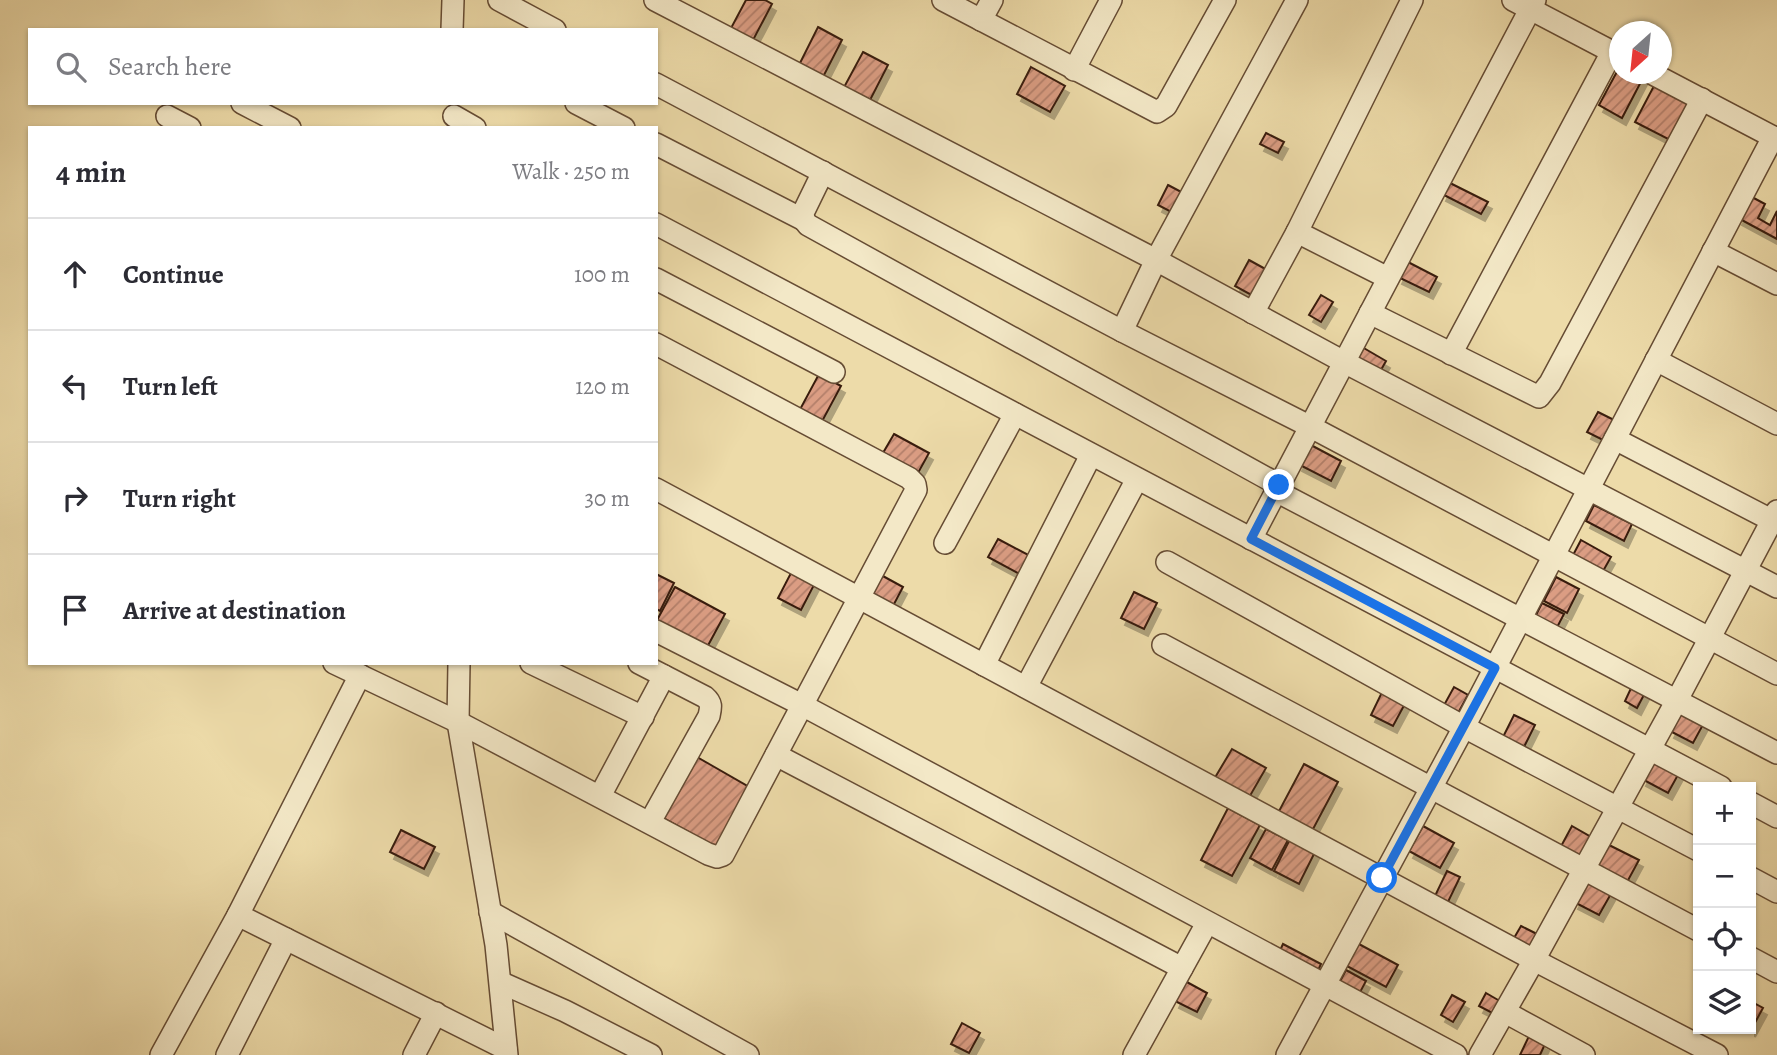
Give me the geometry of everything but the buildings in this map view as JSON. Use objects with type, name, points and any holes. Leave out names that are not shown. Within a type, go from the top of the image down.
[{"type":"street","points":[[452,28],[453,0]]},
{"type":"street","points":[[499,0],[551,28]]},
{"type":"street","points":[[655,0],[1777,587]]},
{"type":"street","points":[[943,0],[1153,111],[1161,111],[1175,90],[1225,0]]},
{"type":"street","points":[[981,20],[992,0]]},
{"type":"street","points":[[1074,70],[1111,0]]},
{"type":"street","points":[[1122,331],[1156,260],[1297,0]]},
{"type":"street","points":[[1253,313],[1297,232],[1412,0]]},
{"type":"street","points":[[1251,539],[1388,278],[1526,3],[1609,50]]},
{"type":"street","points":[[1451,354],[1609,67]]},
{"type":"street","points":[[1297,1052],[1326,986],[1382,878],[1775,138],[1672,84]]},
{"type":"street","points":[[658,85],[1122,331],[1555,554],[1777,674]]},
{"type":"street","points":[[1370,313],[1534,396],[1543,395],[1702,99]]},
{"type":"street","points":[[246,105],[286,126]]},
{"type":"street","points":[[580,105],[620,126]]},
{"type":"street","points":[[167,116],[186,126]]},
{"type":"street","points":[[453,116],[471,126]]},
{"type":"street","points":[[658,145],[804,220],[823,234],[1278,488],[1777,753]]},
{"type":"street","points":[[804,220],[803,213],[823,173]]},
{"type":"street","points":[[658,225],[1711,782]]},
{"type":"street","points":[[1297,232],[1388,278]]},
{"type":"street","points":[[1713,251],[1777,285]]},
{"type":"street","points":[[658,280],[834,372]]},
{"type":"street","points":[[338,665],[458,722],[708,854],[716,857],[723,855],[914,496],[915,484],[909,478],[658,345]]},
{"type":"street","points":[[1656,360],[1777,424]]},
{"type":"street","points":[[945,543],[1015,414]]},
{"type":"street","points":[[1479,1055],[1584,870],[1775,518],[1615,439]]},
{"type":"street","points":[[984,665],[1091,455]]},
{"type":"street","points":[[1026,687],[1137,479]]},
{"type":"street","points":[[658,490],[1534,960],[1717,1055]]},
{"type":"street","points":[[1167,562],[1464,727],[1693,847]]},
{"type":"street","points":[[658,632],[802,705],[1456,1055]]},
{"type":"street","points":[[1163,645],[1693,927]]},
{"type":"street","points":[[459,665],[458,722],[502,983],[507,1052]]},
{"type":"street","points":[[535,665],[643,717]]},
{"type":"street","points":[[643,665],[705,697],[711,708],[649,822]]},
{"type":"street","points":[[162,1055],[238,915],[360,675]]},
{"type":"street","points":[[600,796],[664,676]]},
{"type":"street","points":[[776,755],[1182,968]]},
{"type":"street","points":[[1756,806],[1777,817]]},
{"type":"street","points":[[1756,881],[1777,892]]},
{"type":"street","points":[[490,912],[748,1055]]},
{"type":"street","points":[[238,915],[436,1013],[507,1052]]},
{"type":"street","points":[[1134,1055],[1207,923]]},
{"type":"street","points":[[227,1055],[286,939]]},
{"type":"street","points":[[1756,961],[1777,972]]},
{"type":"street","points":[[502,983],[565,1011],[651,1055]]},
{"type":"street","points":[[1505,1012],[1584,1055]]},
{"type":"street","points":[[414,1055],[436,1013]]},
{"type":"route","points":[[1279,485],[1251,539],[1495,668],[1382,878]]}]
